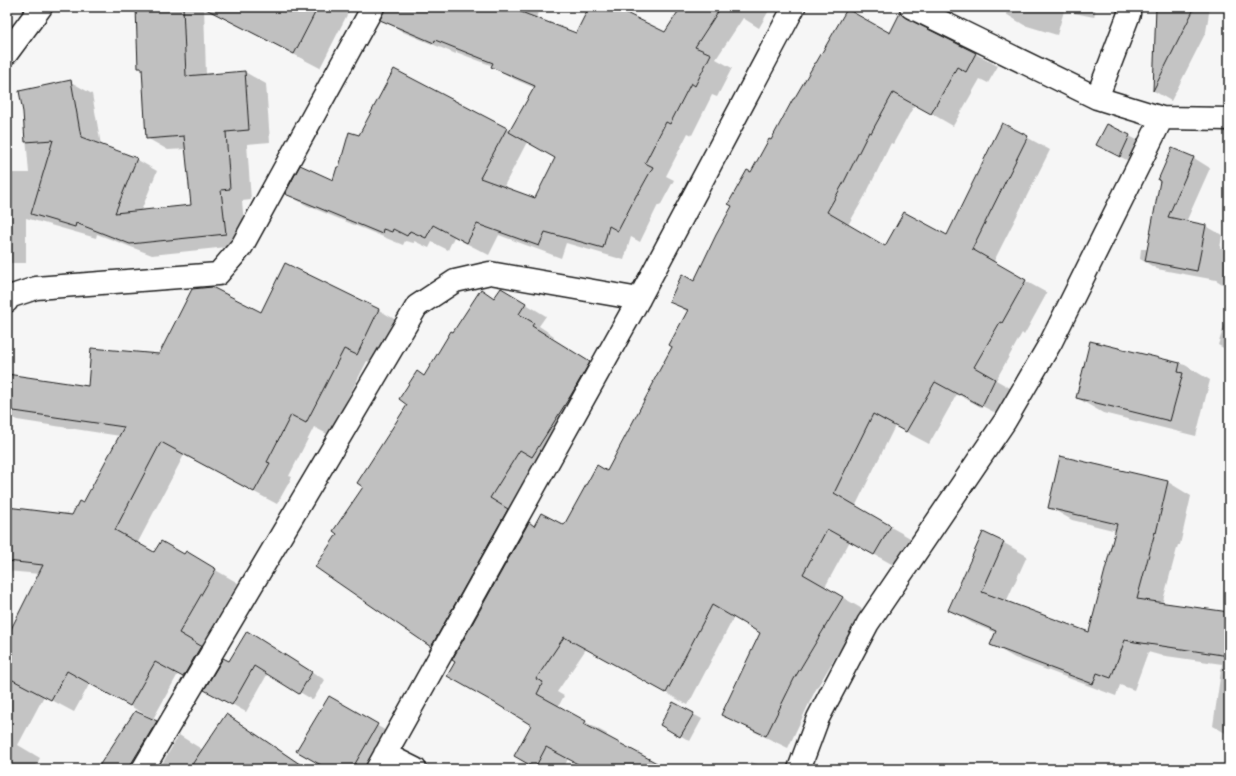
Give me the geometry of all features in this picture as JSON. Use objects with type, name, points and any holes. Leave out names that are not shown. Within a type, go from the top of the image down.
[{"type":"street","points":[[7,53],[41,7]]},
{"type":"street","points":[[7,300],[9,297],[36,288],[218,274],[242,246],[373,7]]},
{"type":"street","points":[[415,769],[381,761],[639,299],[794,7]]},
{"type":"street","points":[[911,7],[1097,98],[1162,118],[1229,119]]},
{"type":"street","points":[[1097,98],[1129,14],[1129,7]]},
{"type":"street","points":[[799,769],[818,718],[868,623],[1005,421],[1051,342],[1162,118]]},
{"type":"street","points":[[143,769],[417,306],[455,281],[490,273],[639,299]]},
{"type":"building","points":[[136,7],[183,7],[186,76],[245,71],[249,130],[226,132],[230,189],[221,190],[226,234],[130,244],[76,223],[75,227],[31,214],[53,140],[25,142],[23,112],[19,91],[71,80],[81,137],[137,158],[115,213],[191,205],[184,136],[146,139],[142,68],[138,68]]},
{"type":"building","points":[[202,7],[318,7],[294,54]]},
{"type":"building","points":[[385,7],[508,7],[576,33],[589,7],[614,7],[665,32],[681,7],[721,7],[695,47],[711,54],[695,86],[691,83],[670,124],[666,122],[645,163],[653,167],[618,231],[609,226],[603,248],[545,232],[539,246],[477,224],[467,243],[433,225],[426,238],[410,231],[407,236],[393,229],[392,232],[383,229],[382,234],[285,194],[300,165],[333,180],[337,167],[339,167],[349,132],[359,135],[394,69],[507,128],[480,178],[535,198],[555,158],[509,132],[535,86],[491,67],[493,63],[435,40],[434,43],[380,20]]},
{"type":"building","points":[[1156,7],[1195,7],[1153,91]]},
{"type":"building","points":[[847,9],[890,33],[900,13],[906,18],[976,53],[966,72],[957,67],[931,114],[893,93],[871,133],[869,132],[827,212],[885,246],[904,212],[947,235],[1002,123],[1028,136],[972,249],[1026,280],[1002,323],[1000,322],[974,367],[995,379],[982,406],[935,382],[906,432],[873,414],[834,493],[891,526],[874,555],[827,529],[803,574],[843,597],[794,679],[766,736],[721,715],[760,633],[712,605],[666,693],[564,637],[536,679],[543,682],[537,694],[586,721],[584,724],[668,769],[587,769],[546,747],[535,768],[514,756],[531,725],[447,676],[455,662],[452,660],[529,522],[534,526],[541,513],[564,525],[597,465],[607,471],[672,347],[669,345],[688,310],[669,302],[682,274],[694,281],[732,206],[728,204],[747,170],[751,172],[769,139],[771,140],[793,99],[816,63]]},
{"type":"building","points":[[1107,124],[1130,135],[1120,157],[1096,145]]},
{"type":"building","points":[[1172,148],[1194,157],[1168,217],[1206,225],[1197,271],[1145,261],[1160,181],[1158,180]]},
{"type":"building","points":[[285,263],[379,309],[357,355],[344,349],[306,423],[291,415],[267,462],[270,463],[254,492],[161,442],[115,530],[154,552],[161,541],[184,554],[186,551],[216,569],[179,633],[201,646],[183,677],[155,662],[130,706],[67,671],[51,700],[7,677],[7,637],[43,565],[7,561],[7,507],[72,515],[79,501],[83,503],[124,427],[7,410],[7,374],[88,386],[91,348],[159,354],[192,289],[212,287],[261,312]]},
{"type":"building","points":[[501,288],[526,303],[519,314],[534,323],[532,326],[590,362],[532,457],[520,450],[490,498],[508,509],[431,647],[315,567],[337,534],[333,531],[363,487],[357,483],[407,405],[399,399],[417,371],[424,376],[451,331],[453,332],[481,289],[494,298]]},
{"type":"building","points":[[1090,341],[1180,363],[1178,372],[1183,373],[1170,421],[1076,398]]},
{"type":"building","points":[[1060,456],[1168,481],[1156,533],[1155,532],[1137,599],[1229,612],[1229,656],[1125,640],[1111,678],[1097,673],[1093,684],[990,645],[996,631],[948,610],[983,532],[1004,542],[982,592],[1089,632],[1117,524],[1048,508]]},
{"type":"building","points":[[247,631],[312,672],[299,694],[254,666],[232,705],[204,690],[223,658],[229,661]]},
{"type":"building","points":[[329,696],[378,724],[352,769],[328,769],[296,751]]},
{"type":"building","points":[[673,702],[694,713],[680,737],[660,725]]},
{"type":"building","points":[[135,711],[157,721],[128,769],[97,769]]},
{"type":"building","points":[[226,714],[307,769],[189,769]]}]
